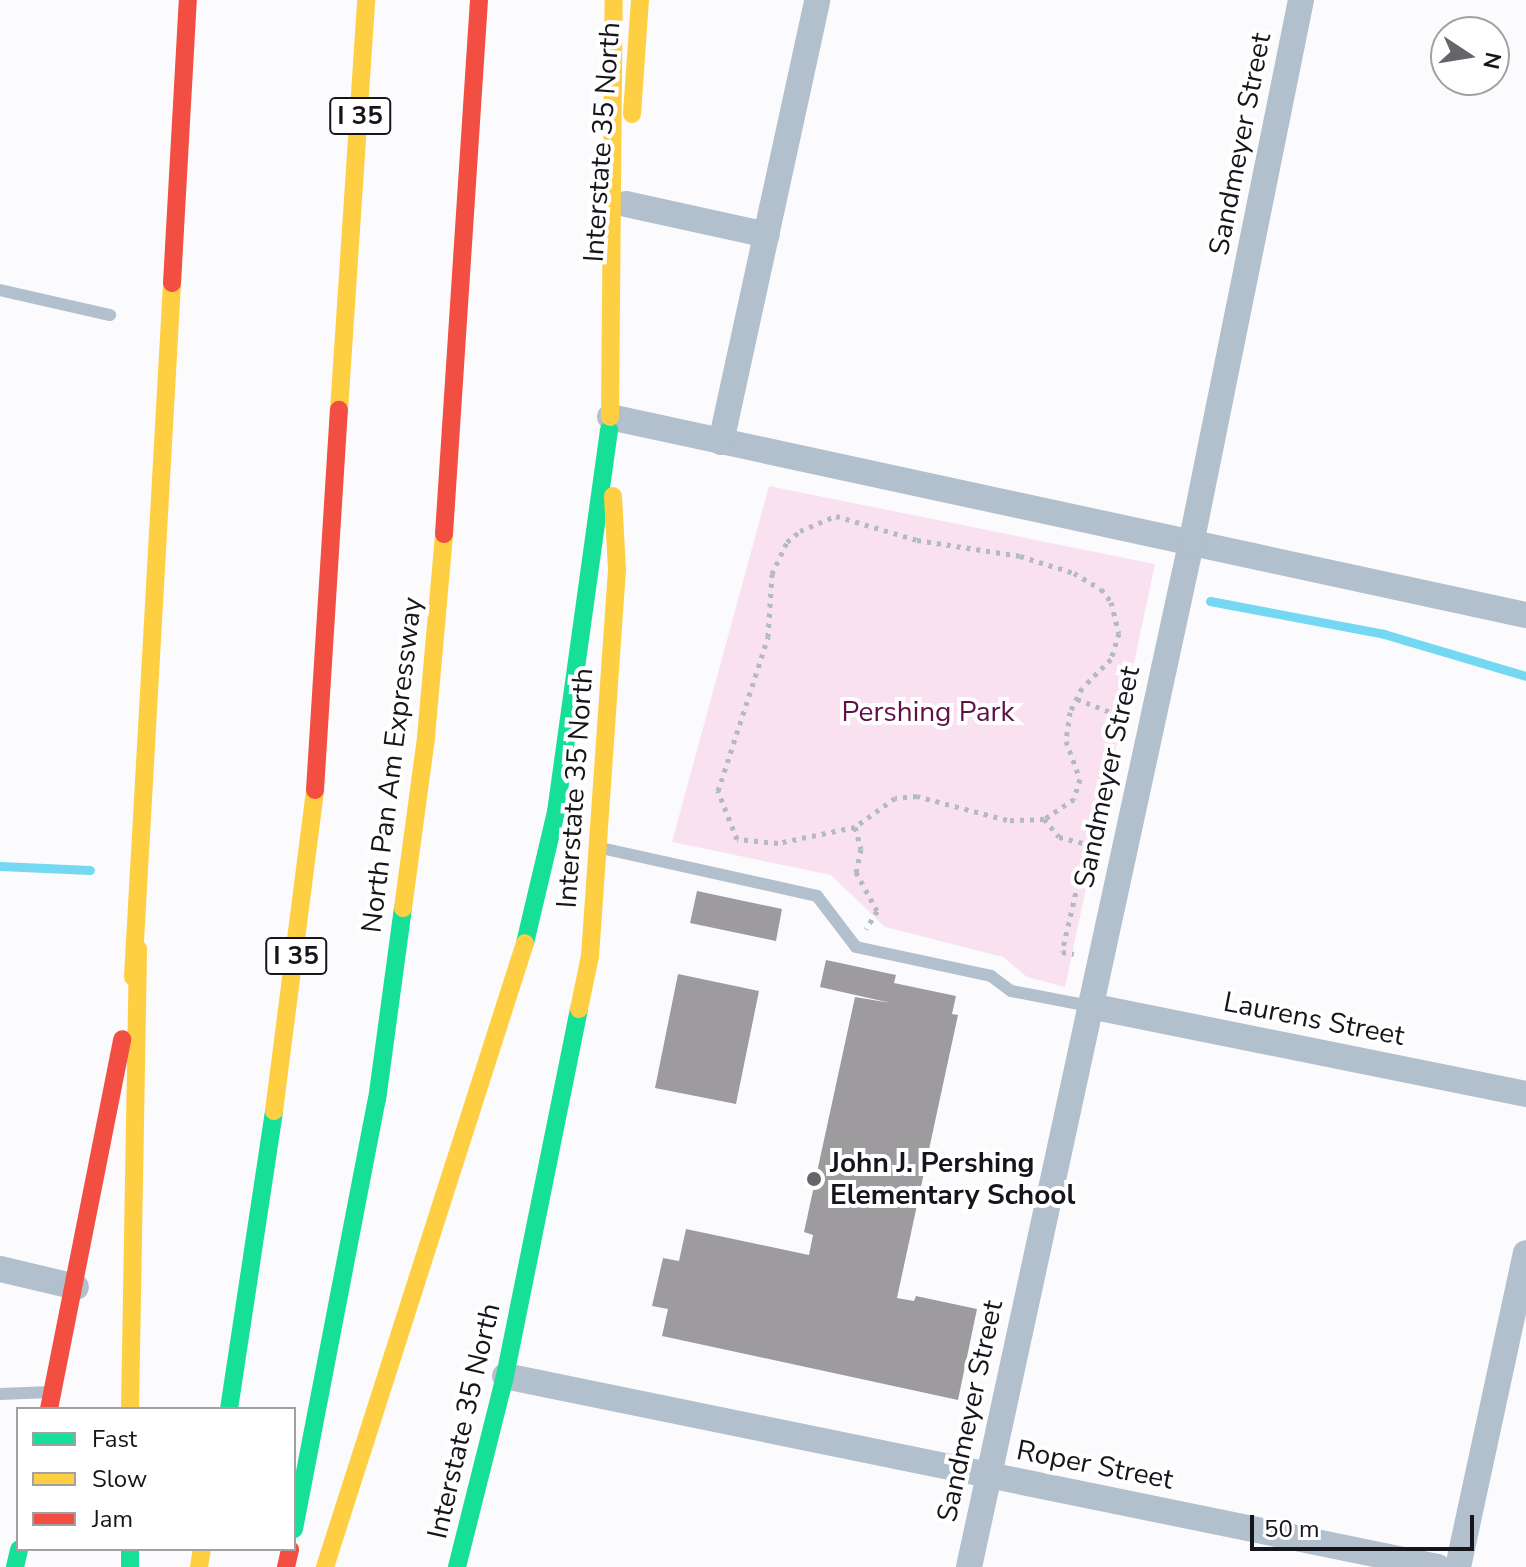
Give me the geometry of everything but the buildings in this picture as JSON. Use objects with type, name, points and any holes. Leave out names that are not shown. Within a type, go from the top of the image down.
[{"type":"main road","points":[[130,1407],[138,949],[188,0]]},
{"type":"main road","name":"I 35","points":[[229,1407],[296,957],[315,790],[337,500],[366,0]]},
{"type":"main road","name":"North Pan Am Expressway","points":[[296,1519],[377,1100],[426,737],[451,494],[470,207],[479,0]]},
{"type":"main road","points":[[325,1567],[526,941],[556,812],[610,424],[614,0]]},
{"type":"main road","name":"Interstate 35 North","points":[[457,1567],[505,1376],[579,1025],[601,848],[617,570],[610,424],[640,0]]},
{"type":"main road","points":[[51,1400],[76,1287],[138,949]]},
{"type":"street","points":[[721,442],[817,0]]},
{"type":"street","name":"Sandmeyer Street","points":[[969,1567],[1191,544],[1301,0]]},
{"type":"street","points":[[626,204],[767,235]]},
{"type":"street","points":[[610,424],[721,442],[1526,615]]},
{"type":"street","name":"Laurens Street","points":[[1090,1006],[1526,1094]]},
{"type":"street","points":[[1458,1567],[1526,1253]]},
{"type":"street","points":[[0,1269],[76,1287]]},
{"type":"street","name":"Roper Street","points":[[505,1376],[1438,1567]]},
{"type":"lane","points":[[0,290],[110,315]]},
{"type":"lane","points":[[601,848],[817,896],[856,947],[991,976],[1011,991],[1090,1006]]},
{"type":"lane","points":[[0,1394],[51,1400]]},
{"type":"path","points":[[853,519],[917,540],[997,550],[1089,580],[1111,602],[1119,633],[1111,659],[1077,699],[1070,712],[1066,741],[1079,789],[1074,799],[1044,819],[1007,820],[917,796],[895,798],[855,827],[747,843],[730,828],[718,791],[768,637],[775,566],[787,542],[818,520],[853,519]]},
{"type":"path","points":[[1077,699],[1111,717],[1151,723]]},
{"type":"path","points":[[1044,819],[1059,837],[1087,844],[1062,952],[1100,960]]},
{"type":"path","points":[[855,827],[861,849],[856,872],[877,911],[856,947]]},
{"type":"green space","name":"Pershing Park","points":[[769,486],[1155,564],[1065,987],[1027,977],[1003,957],[885,927],[831,875],[672,842]]},
{"type":"waterway","points":[[1210,601],[1384,634],[1526,676]]},
{"type":"waterway","points":[[0,866],[90,870]]},
{"type":"traffic: fast","points":[[525,943],[556,812],[609,430]]},
{"type":"traffic: fast","points":[[296,1519],[377,1100],[403,908]]},
{"type":"traffic: fast","points":[[457,1567],[505,1376],[579,1009]]},
{"type":"traffic: fast","points":[[229,1407],[274,1111]]},
{"type":"traffic: fast","points":[[15,1567],[19,1551]]},
{"type":"traffic: fast","points":[[130,1551],[130,1567]]},
{"type":"traffic: slow","points":[[339,410],[366,0]]},
{"type":"traffic: slow","points":[[610,417],[614,0]]},
{"type":"traffic: slow","points":[[632,114],[640,0]]},
{"type":"traffic: slow","points":[[133,977],[172,283]]},
{"type":"traffic: slow","points":[[579,1009],[590,956],[617,570],[613,496]]},
{"type":"traffic: slow","points":[[403,908],[426,737],[444,534]]},
{"type":"traffic: slow","points":[[274,1111],[315,790]]},
{"type":"traffic: slow","points":[[325,1567],[525,943]]},
{"type":"traffic: slow","points":[[130,1407],[138,949]]},
{"type":"traffic: slow","points":[[199,1567],[202,1551]]},
{"type":"traffic: jam","points":[[172,283],[188,0]]},
{"type":"traffic: jam","points":[[444,534],[479,0]]},
{"type":"traffic: jam","points":[[315,790],[339,410]]},
{"type":"traffic: jam","points":[[49,1407],[122,1039]]},
{"type":"traffic: jam","points":[[286,1567],[290,1551]]},
{"type":"place","name":"John J. Pershing Elementary School","points":[[814,1179]]}]
